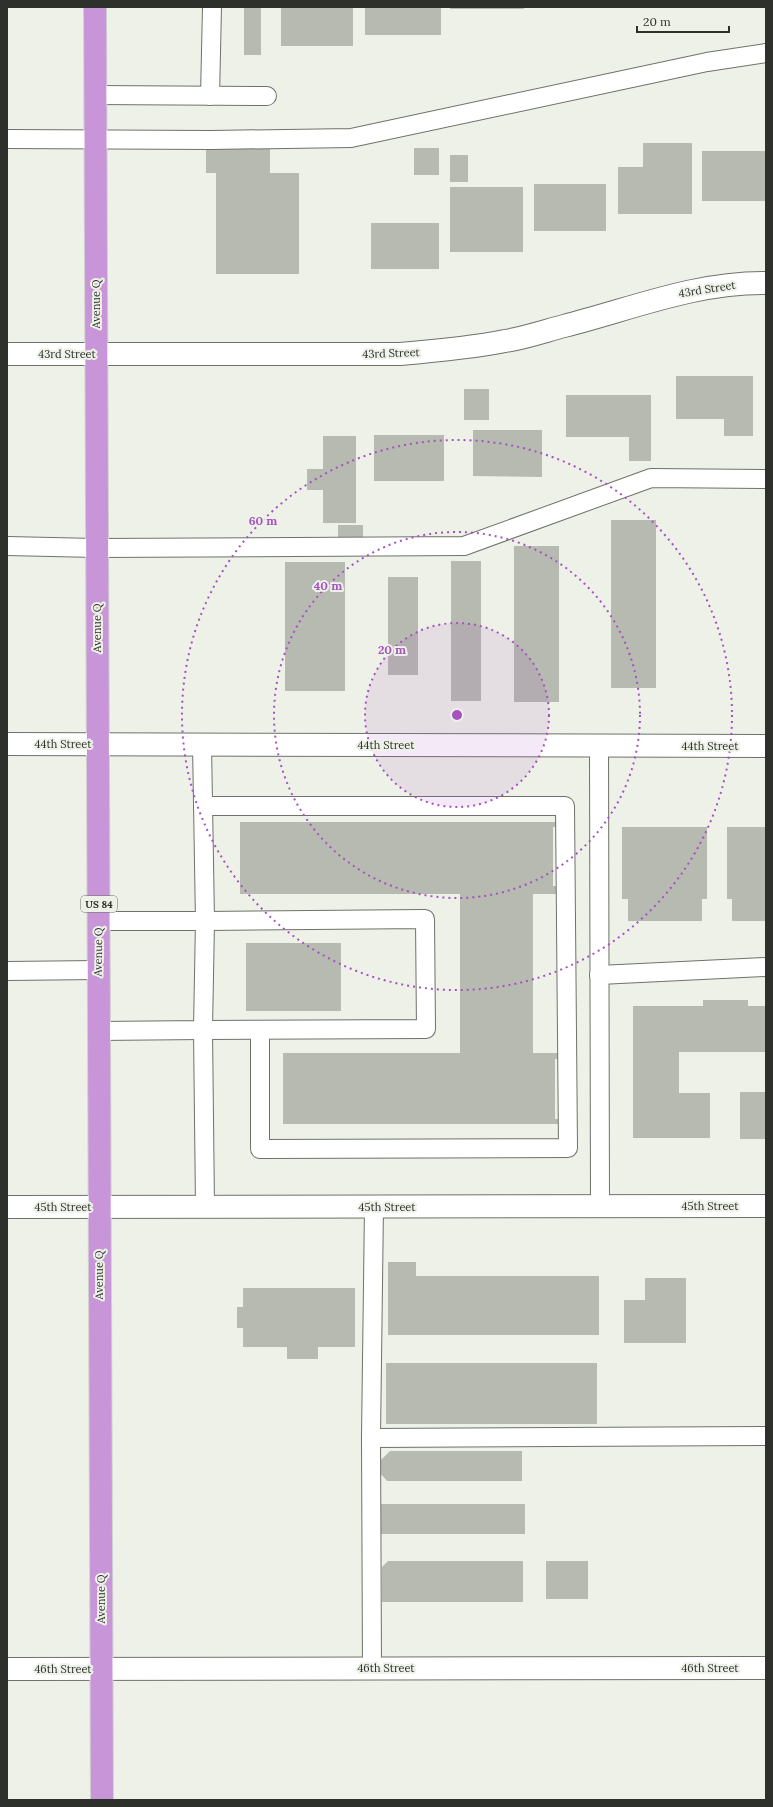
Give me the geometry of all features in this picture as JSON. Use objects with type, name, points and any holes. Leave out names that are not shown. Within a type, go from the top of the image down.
[{"type":"highway","name":"Avenue Q","points":[[95,7],[96,548],[99,921],[97,970],[102,1800]]},
{"type":"street","name":"43rd Street","points":[[7,354],[400,354],[454,349],[507,341],[678,294],[742,284],[766,283]]},
{"type":"street","name":"44th Street","points":[[7,744],[766,746]]},
{"type":"street","name":"45th Street","points":[[7,1207],[766,1206]]},
{"type":"street","name":"46th Street","points":[[7,1669],[766,1668]]},
{"type":"lane","points":[[210,96],[212,7]]},
{"type":"lane","points":[[7,139],[95,140],[351,138],[707,62],[766,52]]},
{"type":"lane","points":[[95,95],[267,96]]},
{"type":"lane","points":[[7,546],[96,548],[464,546],[651,478],[766,479]]},
{"type":"lane","points":[[202,744],[205,921],[203,1030],[205,1207]]},
{"type":"lane","points":[[599,746],[600,1206]]},
{"type":"lane","points":[[203,806],[565,806],[568,1148],[260,1148],[260,1030]]},
{"type":"lane","points":[[98,1031],[426,1029],[425,919],[99,921]]},
{"type":"lane","points":[[600,975],[766,967]]},
{"type":"lane","points":[[7,971],[97,970]]},
{"type":"lane","points":[[372,1668],[371,1438],[374,1206]]},
{"type":"lane","points":[[371,1438],[766,1436]]},
{"type":"building","points":[[244,7],[261,7],[261,55],[244,55]]},
{"type":"building","points":[[281,7],[353,7],[353,46],[281,46]]},
{"type":"building","points":[[365,7],[441,7],[441,35],[365,35]]},
{"type":"building","points":[[450,7],[524,7],[524,9],[450,9]]},
{"type":"building","points":[[643,143],[692,143],[692,214],[618,214],[618,167],[643,167]]},
{"type":"building","points":[[414,148],[439,148],[439,175],[414,175]]},
{"type":"building","points":[[206,149],[270,149],[270,173],[299,173],[299,274],[216,274],[216,173],[206,173]]},
{"type":"building","points":[[702,151],[766,151],[766,201],[702,201]]},
{"type":"building","points":[[450,155],[468,155],[468,182],[450,182]]},
{"type":"building","points":[[534,184],[606,184],[606,231],[534,231]]},
{"type":"building","points":[[450,187],[523,187],[523,252],[450,252]]},
{"type":"building","points":[[371,223],[439,223],[439,269],[371,269]]},
{"type":"building","points":[[676,376],[753,376],[753,436],[724,436],[724,419],[676,419]]},
{"type":"building","points":[[464,389],[489,389],[489,420],[464,420]]},
{"type":"building","points":[[566,395],[651,395],[651,461],[629,461],[629,437],[566,437]]},
{"type":"building","points":[[473,430],[542,430],[542,477],[473,476]]},
{"type":"building","points":[[374,435],[444,435],[444,481],[374,481]]},
{"type":"building","points":[[323,436],[356,436],[356,523],[323,523],[323,490],[307,490],[307,469],[323,469]]},
{"type":"building","points":[[611,520],[656,520],[656,688],[611,688]]},
{"type":"building","points":[[338,525],[363,525],[363,537],[338,537]]},
{"type":"building","points":[[514,546],[559,546],[559,702],[514,702]]},
{"type":"building","points":[[451,561],[481,561],[481,701],[451,701]]},
{"type":"building","points":[[285,562],[345,562],[345,691],[285,691]]},
{"type":"building","points":[[388,577],[418,577],[418,675],[388,675]]},
{"type":"building","points":[[240,822],[557,822],[557,827],[553,827],[553,886],[558,886],[558,894],[533,894],[533,1053],[560,1053],[560,1059],[555,1059],[555,1119],[558,1119],[558,1124],[283,1124],[283,1053],[460,1053],[460,894],[240,894]]},
{"type":"building","points":[[622,827],[707,827],[707,899],[702,899],[702,921],[628,921],[628,899],[622,899]]},
{"type":"building","points":[[727,827],[766,827],[766,921],[732,921],[732,899],[727,899]]},
{"type":"building","points":[[246,943],[341,943],[341,1011],[246,1011]]},
{"type":"building","points":[[703,1000],[748,1000],[748,1006],[766,1006],[766,1052],[679,1052],[679,1093],[710,1093],[710,1138],[633,1138],[633,1006],[703,1006]]},
{"type":"building","points":[[740,1092],[766,1092],[766,1139],[740,1139]]},
{"type":"building","points":[[388,1262],[416,1262],[416,1276],[599,1276],[599,1335],[388,1335]]},
{"type":"building","points":[[645,1278],[686,1278],[686,1343],[624,1343],[624,1300],[645,1300]]},
{"type":"building","points":[[243,1288],[355,1288],[355,1347],[318,1347],[318,1359],[287,1359],[287,1347],[243,1347],[243,1328],[237,1328],[237,1307],[243,1307]]},
{"type":"building","points":[[386,1363],[597,1363],[597,1424],[386,1424]]},
{"type":"building","points":[[390,1451],[522,1451],[522,1481],[387,1481],[380,1473],[380,1461]]},
{"type":"building","points":[[381,1504],[525,1504],[525,1534],[381,1534]]},
{"type":"building","points":[[388,1561],[523,1561],[523,1602],[382,1602],[382,1567]]},
{"type":"building","points":[[546,1561],[588,1561],[588,1599],[546,1599]]}]
